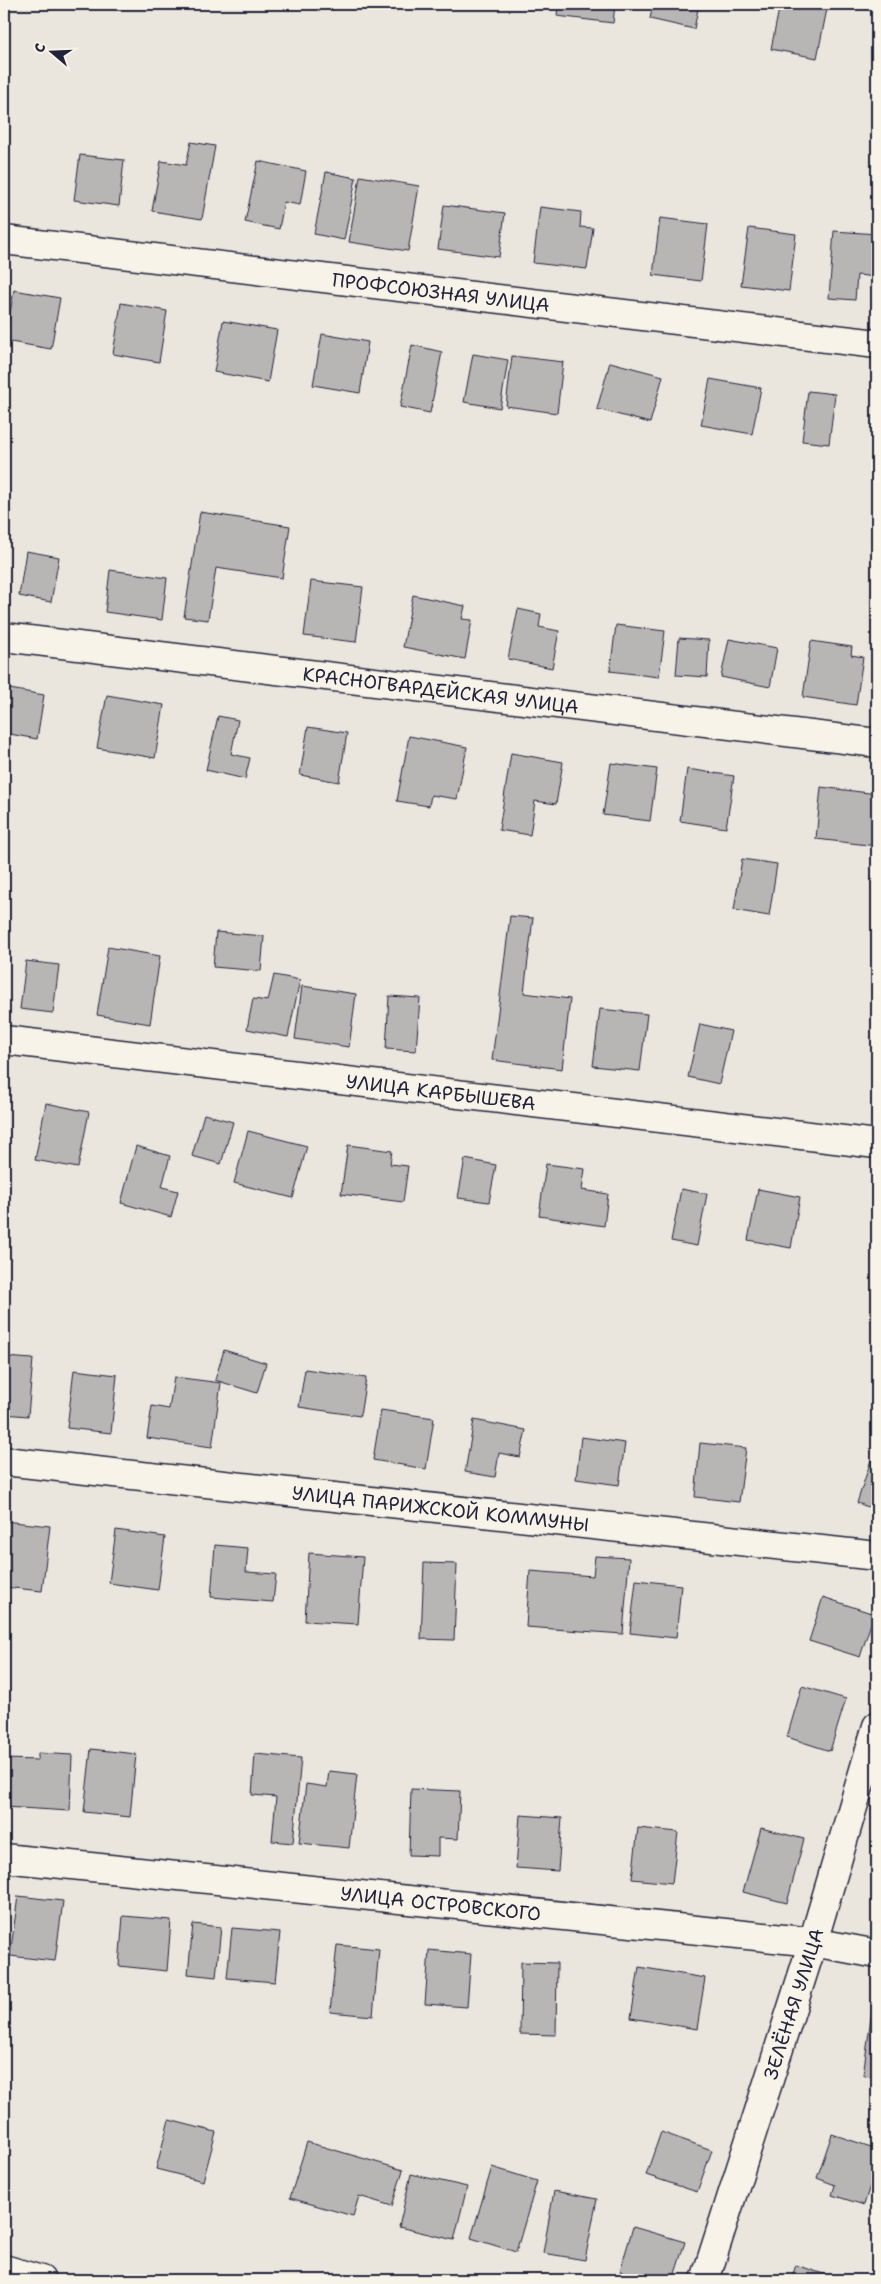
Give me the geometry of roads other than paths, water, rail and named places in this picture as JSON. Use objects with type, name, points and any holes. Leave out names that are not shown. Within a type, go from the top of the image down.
[{"type":"street","name":"ПРОФСОЮЗНАЯ УЛИЦА","points":[[4,240],[877,344]]},
{"type":"street","name":"КРАСНОГВАРДЕЙСКАЯ УЛИЦА","points":[[4,637],[877,742]]},
{"type":"street","name":"УЛИЦА КАРБЫШЕВА","points":[[4,1040],[877,1144]]},
{"type":"street","name":"УЛИЦА ПАРИЖСКОЙ КОММУНЫ","points":[[4,1461],[877,1556]]},
{"type":"street","name":"ЗЕЛЁНАЯ УЛИЦА","points":[[705,2280],[813,1942],[877,1726]]},
{"type":"street","name":"УЛИЦА ОСТРОВСКОГО","points":[[4,1858],[813,1942],[877,1954]]},
{"type":"street","points":[[4,2269],[41,2280]]}]
